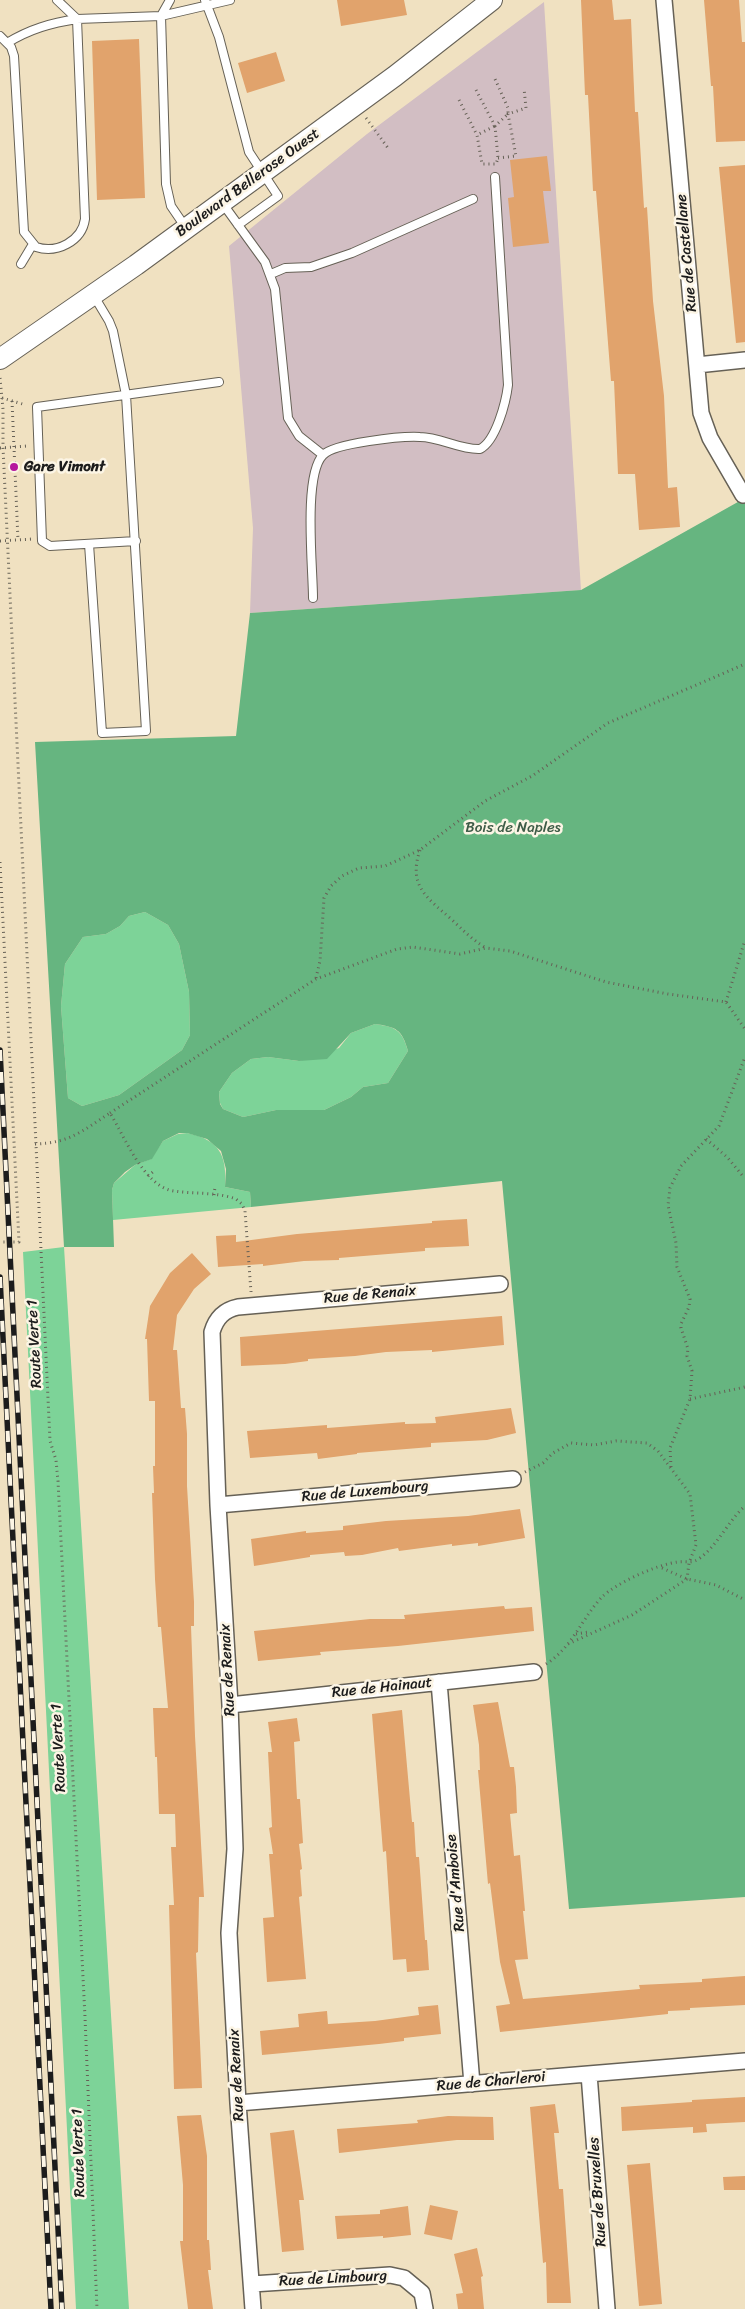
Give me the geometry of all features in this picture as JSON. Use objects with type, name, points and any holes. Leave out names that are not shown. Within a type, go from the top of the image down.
[{"type":"street","name":"Boulevard Bellerose Ouest","points":[[0,359],[94,295],[262,173],[402,70],[492,0]]},
{"type":"street","name":"Rue de Castellane","points":[[664,0],[701,414],[706,430],[743,495]]},
{"type":"street","points":[[697,365],[745,360]]},
{"type":"street","name":"Rue de Renaix","points":[[253,2309],[238,2102],[229,1932],[235,1849],[230,1705],[218,1505],[212,1337],[216,1321],[223,1313],[233,1308],[500,1284]]},
{"type":"street","name":"Rue de Luxembourg","points":[[218,1505],[513,1479]]},
{"type":"street","name":"Rue de Hainaut","points":[[230,1705],[534,1672]]},
{"type":"street","name":"Rue d'Amboise","points":[[439,1682],[472,2084]]},
{"type":"street","name":"Rue de Charleroi","points":[[238,2102],[745,2061]]},
{"type":"street","name":"Rue de Bruxelles","points":[[589,2074],[607,2309]]},
{"type":"street","name":"Rue de Limbourg","points":[[252,2284],[390,2275],[404,2278],[422,2292],[425,2309]]},
{"type":"lane","points":[[0,36],[7,43],[14,56],[24,232],[33,244],[44,250],[63,246],[80,235],[84,226],[78,19],[57,0]]},
{"type":"lane","points":[[170,0],[161,16],[166,184],[171,206],[186,228]]},
{"type":"lane","points":[[7,43],[25,32],[50,23],[78,19],[161,16],[207,3],[230,0]]},
{"type":"lane","points":[[207,3],[219,37],[249,152],[278,196],[238,225]]},
{"type":"lane","points":[[313,598],[312,483],[315,467],[323,455],[329,450],[347,446],[414,436],[429,437],[474,449],[484,446],[489,442],[505,404],[508,385],[495,177]]},
{"type":"lane","points":[[271,274],[285,268],[311,266],[352,253],[473,199]]},
{"type":"lane","points":[[222,202],[271,274],[276,289],[288,418],[300,436],[323,455]]},
{"type":"lane","points":[[21,264],[33,244]]},
{"type":"lane","points":[[94,295],[113,331],[126,396],[146,731]]},
{"type":"lane","points":[[136,541],[50,546],[42,541],[37,407],[126,396],[138,391],[219,382]]},
{"type":"lane","points":[[89,544],[102,733],[156,731]]},
{"type":"path","points":[[495,79],[508,108],[516,156],[498,158]]},
{"type":"path","points":[[477,136],[495,126],[508,114],[526,108],[524,88]]},
{"type":"path","points":[[458,100],[477,136],[482,164],[496,164],[498,158],[495,126],[476,90]]},
{"type":"path","points":[[366,118],[388,148]]},
{"type":"path","name":"Route Verte 1","points":[[0,378],[2,398],[1,447],[35,1144],[50,1441],[56,1460],[58,1481],[85,2017],[97,2309]]},
{"type":"path","points":[[0,541],[17,540],[13,402],[2,398]]},
{"type":"path","points":[[1,447],[12,447]]},
{"type":"path","points":[[316,979],[320,961],[324,898],[331,886],[342,876],[359,868],[384,866],[420,850],[485,801],[532,776],[608,723],[745,664]]},
{"type":"path","points":[[420,850],[414,867],[422,892],[430,902],[471,939],[486,948]]},
{"type":"path","points":[[0,862],[19,1242],[0,1242]]},
{"type":"path","points":[[726,1002],[745,940]]},
{"type":"path","points":[[35,1144],[53,1144],[70,1139],[316,979],[397,949],[413,947],[460,954],[486,948],[510,951],[606,982],[668,994],[726,1002],[745,1028]]},
{"type":"path","points":[[670,1467],[670,1448],[690,1399],[692,1371],[681,1324],[689,1307],[690,1299],[677,1267],[676,1243],[668,1205],[670,1188],[681,1166],[718,1126],[745,1057]]},
{"type":"path","points":[[110,1113],[153,1182],[167,1190],[236,1199],[244,1207],[251,1294]]},
{"type":"path","points":[[706,1140],[727,1157],[742,1175],[745,1175]]},
{"type":"path","points":[[148,1176],[154,1171]]},
{"type":"path","points":[[214,1195],[215,1187]]},
{"type":"path","points":[[690,1399],[745,1387]]},
{"type":"path","points":[[513,1479],[543,1463],[553,1453],[571,1443],[594,1445],[616,1441],[647,1443],[658,1452],[690,1494],[696,1545],[689,1563],[687,1579],[632,1615],[567,1645]]},
{"type":"path","points":[[534,1672],[556,1658],[603,1597],[626,1580],[678,1562],[689,1563],[700,1558],[735,1515],[745,1506]]},
{"type":"path","points":[[661,1568],[687,1579],[716,1585],[745,1600]]},
{"type":"path","points":[[575,1634],[594,1632]]},
{"type":"shaded area","points":[[544,2],[581,590],[250,613],[253,528],[229,246],[367,134]]},
{"type":"green space","name":"Bois de Naples","points":[[745,498],[745,1897],[569,1909],[502,1181],[251,1207],[250,1192],[225,1187],[226,1169],[221,1151],[207,1139],[187,1133],[179,1133],[163,1141],[152,1159],[135,1165],[114,1183],[112,1190],[114,1247],[64,1247],[35,742],[236,736],[250,613],[581,590]],"holes":[[[145,912],[168,925],[179,944],[189,992],[190,1035],[182,1050],[119,1095],[82,1106],[68,1098],[61,1006],[65,964],[83,937],[106,934],[120,926],[129,916]],[[375,1024],[397,1030],[403,1038],[408,1051],[388,1083],[363,1087],[351,1097],[324,1110],[276,1110],[243,1117],[223,1109],[220,1104],[219,1092],[232,1073],[251,1059],[268,1057],[299,1061],[327,1059],[351,1033]]]},
{"type":"green space","points":[[145,912],[168,925],[179,944],[189,992],[190,1035],[182,1050],[119,1095],[82,1106],[68,1098],[61,1006],[65,964],[83,937],[106,934],[120,926],[129,916]]},
{"type":"green space","points":[[375,1024],[393,1028],[397,1031],[403,1038],[408,1051],[388,1083],[363,1087],[351,1097],[324,1110],[276,1110],[243,1117],[223,1109],[220,1103],[219,1092],[232,1073],[251,1059],[268,1057],[299,1061],[339,1048],[351,1033]]},
{"type":"green space","points":[[187,1133],[207,1140],[214,1145],[223,1158],[225,1187],[250,1192],[251,1207],[113,1220],[112,1190],[114,1183],[135,1165],[151,1159],[163,1141],[178,1134]]},
{"type":"green space","points":[[64,1247],[129,2309],[76,2309],[23,1252]]},
{"type":"building","points":[[337,0],[404,0],[407,15],[341,26]]},
{"type":"building","points":[[581,0],[612,0],[614,20],[631,19],[635,112],[638,112],[644,208],[647,207],[653,301],[664,396],[668,488],[677,487],[680,527],[639,530],[635,474],[618,474],[614,381],[611,381],[596,191],[593,191],[588,95],[585,95]]},
{"type":"building","points":[[704,0],[739,0],[742,42],[745,42],[745,141],[716,142],[713,86],[711,86]]},
{"type":"building","points":[[139,39],[145,198],[97,200],[92,41]]},
{"type":"building","points":[[276,52],[285,81],[247,93],[238,63]]},
{"type":"building","points":[[547,156],[551,191],[543,191],[549,243],[513,247],[508,198],[514,197],[510,160]]},
{"type":"building","points":[[745,165],[745,342],[736,343],[719,167]]},
{"type":"building","points":[[467,1219],[469,1246],[425,1248],[425,1251],[339,1258],[339,1260],[304,1261],[263,1266],[263,1264],[218,1267],[216,1236],[236,1235],[236,1242],[297,1234]]},
{"type":"building","points":[[192,1253],[211,1274],[194,1289],[177,1315],[173,1350],[177,1350],[181,1408],[185,1408],[187,1486],[194,1602],[194,1626],[191,1626],[204,1897],[199,1897],[198,1952],[196,1953],[202,2088],[174,2089],[169,1905],[174,1905],[171,1847],[176,1847],[175,1814],[159,1814],[157,1757],[155,1757],[153,1708],[168,1708],[161,1627],[158,1627],[155,1579],[152,1493],[154,1493],[153,1466],[155,1466],[155,1401],[149,1401],[147,1339],[145,1339],[150,1306],[170,1273]]},
{"type":"building","points":[[502,1316],[504,1345],[432,1352],[432,1350],[386,1352],[308,1359],[308,1361],[285,1364],[241,1366],[240,1337]]},
{"type":"building","points":[[511,1408],[516,1433],[487,1440],[431,1443],[431,1447],[357,1453],[318,1459],[317,1453],[250,1458],[247,1431],[327,1425],[327,1428],[405,1422],[405,1424],[436,1423],[435,1417]]},
{"type":"building","points":[[520,1509],[525,1538],[478,1546],[478,1543],[452,1546],[452,1544],[399,1551],[398,1548],[362,1555],[345,1556],[344,1552],[310,1555],[310,1557],[254,1566],[251,1539],[306,1531],[306,1533],[343,1530],[343,1526],[386,1521],[468,1516]]},
{"type":"building","points":[[504,1606],[505,1609],[532,1607],[534,1631],[398,1646],[320,1652],[321,1655],[258,1661],[254,1631],[370,1619],[405,1619],[404,1615]]},
{"type":"building","points":[[498,1702],[510,1767],[514,1767],[516,1787],[517,1813],[510,1814],[514,1856],[520,1855],[525,1911],[523,1911],[528,1959],[515,1960],[523,1999],[640,1989],[639,1985],[702,1982],[702,1979],[745,1976],[745,2005],[690,2008],[690,2010],[668,2011],[668,2014],[500,2032],[496,2006],[510,2004],[500,1962],[490,1883],[488,1884],[478,1770],[480,1770],[479,1745],[473,1705]]},
{"type":"building","points":[[402,1710],[416,1857],[419,1857],[429,1970],[407,1972],[406,1959],[393,1960],[386,1851],[383,1852],[372,1714]]},
{"type":"building","points":[[297,1718],[300,1741],[294,1742],[297,1799],[300,1799],[303,1843],[299,1844],[302,1869],[300,1870],[302,1896],[299,1897],[306,1979],[267,1982],[263,1918],[274,1917],[269,1854],[273,1854],[269,1828],[272,1827],[268,1752],[272,1752],[268,1722]]},
{"type":"building","points":[[438,2005],[441,2034],[404,2038],[404,2041],[379,2044],[262,2055],[260,2031],[299,2027],[298,2014],[327,2011],[328,2024],[375,2021],[419,2015],[418,2007]]},
{"type":"building","points":[[745,2097],[745,2122],[706,2124],[707,2132],[693,2133],[693,2127],[622,2131],[621,2107]]},
{"type":"building","points":[[555,2104],[559,2133],[554,2133],[559,2189],[563,2189],[571,2303],[547,2303],[546,2262],[543,2263],[530,2107]]},
{"type":"building","points":[[201,2115],[207,2156],[207,2240],[209,2240],[211,2270],[208,2270],[213,2309],[188,2309],[180,2241],[183,2241],[183,2185],[177,2116]]},
{"type":"building","points":[[448,2116],[493,2117],[494,2140],[457,2140],[339,2153],[337,2129],[418,2123],[417,2120]]},
{"type":"building","points":[[294,2130],[304,2200],[299,2200],[304,2250],[282,2252],[270,2133]]},
{"type":"building","points":[[650,2163],[662,2304],[639,2306],[627,2165]]},
{"type":"building","points":[[745,2176],[745,2190],[724,2190],[723,2177]]},
{"type":"building","points":[[430,2205],[458,2211],[452,2240],[424,2234]]},
{"type":"building","points":[[408,2206],[411,2235],[337,2239],[335,2216],[380,2214],[380,2210]]},
{"type":"building","points":[[477,2248],[483,2276],[481,2277],[484,2309],[458,2309],[456,2294],[463,2293],[454,2254]]},
{"type":"railway","points":[[0,1050],[62,2309]]},
{"type":"railway","points":[[0,1277],[51,2309]]},
{"type":"place","name":"Gare Vimont","points":[[14,467]]}]
